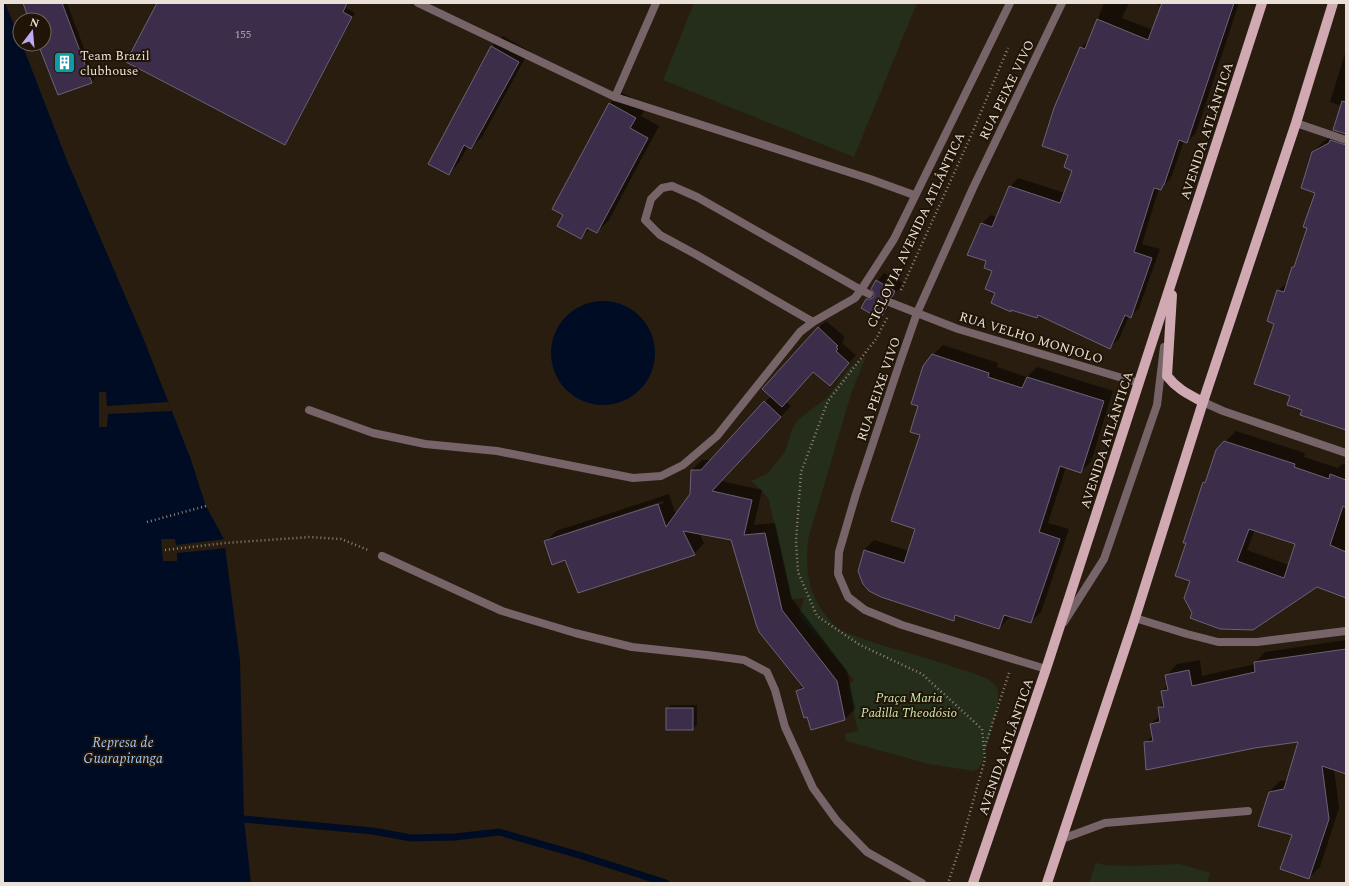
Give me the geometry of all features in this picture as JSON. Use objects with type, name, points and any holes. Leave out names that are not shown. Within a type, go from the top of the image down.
[{"type":"main road","name":"AVENIDA ATLÂNTICA","points":[[973,883],[1059,630],[1262,3]]},
{"type":"main road","points":[[1047,883],[1136,618],[1203,402],[1296,123],[1333,3]]},
{"type":"main road","points":[[1173,281],[1167,376],[1174,385],[1185,393],[1203,402]]},
{"type":"street","points":[[418,3],[615,97],[863,177],[914,195]]},
{"type":"street","points":[[615,97],[656,3]]},
{"type":"street","points":[[309,410],[373,433],[425,444],[497,451],[633,478],[661,476],[683,465],[717,436],[800,332],[813,322],[865,292],[894,239],[914,195],[1010,3]]},
{"type":"street","name":"RUA PEIXE VIVO","points":[[1046,669],[902,625],[865,610],[848,597],[838,574],[839,552],[854,501],[917,313],[973,188],[1062,3]]},
{"type":"street","points":[[1296,123],[1346,140]]},
{"type":"street","points":[[813,322],[704,258],[660,235],[645,220],[651,199],[662,188],[672,186],[679,189],[697,197],[865,292]]},
{"type":"street","points":[[1059,630],[1104,559],[1157,405],[1173,281]]},
{"type":"street","name":"RUA VELHO MONJOLO","points":[[892,303],[958,329],[1139,383]]},
{"type":"street","points":[[1203,402],[1223,411],[1346,453]]},
{"type":"street","points":[[382,556],[502,612],[575,633],[632,647],[744,660],[767,672],[775,690],[785,727],[813,788],[837,821],[867,852],[922,883]]},
{"type":"street","points":[[1136,618],[1218,642],[1257,642],[1346,631]]},
{"type":"street","points":[[1062,839],[1105,823],[1248,811]]},
{"type":"path","name":"CICLOVIA AVENIDA ATLÂNTICA","points":[[948,883],[962,844],[985,759],[982,729],[922,674],[860,646],[817,616],[798,572],[796,541],[801,472],[828,401],[876,339],[970,138],[1009,46]]},
{"type":"path","points":[[147,522],[206,506]]},
{"type":"path","points":[[165,550],[225,543],[310,537],[341,538],[382,556]]},
{"type":"path","points":[[984,748],[1013,659]]},
{"type":"green space","points":[[694,3],[917,3],[854,157],[663,80]]},
{"type":"green space","name":"Praça Maria Padilla Theodósio","points":[[866,357],[852,391],[809,536],[807,562],[811,587],[821,609],[829,620],[842,631],[977,675],[991,681],[994,684],[997,688],[998,694],[996,714],[981,765],[978,769],[973,771],[929,764],[846,741],[845,734],[858,731],[848,686],[854,680],[799,615],[804,598],[791,599],[769,500],[751,481],[767,474],[785,452],[793,427],[800,418],[828,397],[850,367]]},
{"type":"green space","points":[[1096,863],[1105,865],[1131,866],[1180,864],[1210,873],[1207,883],[1089,883]]},
{"type":"water","name":"Represa de Guarapiranga","points":[[3,3],[5,3],[12,20],[12,52],[25,52],[66,158],[142,335],[190,457],[206,506],[224,539],[240,661],[244,819],[251,883],[3,883]]},
{"type":"water","points":[[603,301],[623,305],[632,309],[640,316],[647,324],[651,333],[655,353],[651,373],[647,382],[640,390],[632,397],[623,401],[603,405],[583,401],[574,397],[566,390],[559,382],[555,373],[551,353],[555,333],[559,324],[566,316],[574,309],[583,305]]},
{"type":"pier","points":[[99,392],[106,392],[107,406],[168,402],[172,411],[108,414],[107,427],[99,427]]},
{"type":"pier","points":[[161,539],[175,539],[176,545],[226,539],[227,548],[177,553],[177,561],[163,561]]},
{"type":"building","name":"Team Brazil clubhouse","points":[[23,3],[62,3],[92,83],[58,95],[41,52],[52,52],[52,12],[26,12]]},
{"type":"building","points":[[157,3],[347,3],[343,12],[352,17],[285,145],[126,62]]},
{"type":"building","points":[[1162,3],[1234,3],[1187,143],[1179,140],[1164,185],[1161,190],[1154,188],[1134,252],[1152,258],[1131,318],[1125,315],[1110,349],[1038,315],[1037,318],[1011,310],[1011,312],[991,303],[995,293],[985,289],[992,271],[984,268],[986,261],[967,255],[981,223],[992,227],[1009,186],[1060,203],[1072,171],[1064,167],[1068,155],[1042,146],[1054,108],[1080,47],[1085,49],[1097,19],[1148,40]]},
{"type":"building","points":[[491,46],[519,62],[471,149],[464,145],[449,175],[428,164]]},
{"type":"building","points":[[1342,101],[1346,102],[1346,134],[1333,130]]},
{"type":"building","points":[[609,103],[636,118],[630,128],[648,138],[597,233],[587,228],[581,239],[557,226],[563,215],[552,209]]},
{"type":"building","points":[[1330,140],[1346,145],[1346,430],[1300,415],[1302,410],[1287,405],[1290,396],[1254,384],[1274,324],[1267,321],[1277,290],[1284,292],[1307,228],[1303,227],[1315,193],[1301,188],[1312,152],[1329,143]]},
{"type":"building","points":[[876,280],[895,291],[892,297],[888,297],[884,300],[887,307],[880,319],[861,308],[866,299],[874,297],[874,293],[871,289]]},
{"type":"building","points":[[818,327],[838,346],[836,347],[838,349],[836,351],[849,363],[830,386],[813,372],[782,407],[762,389]]},
{"type":"building","points":[[932,354],[989,373],[988,377],[1022,388],[1027,377],[1104,401],[1081,473],[1060,466],[1039,532],[1060,539],[1031,623],[1004,615],[999,629],[955,615],[954,621],[881,597],[869,591],[863,584],[858,571],[864,550],[904,563],[915,529],[891,521],[920,435],[910,432],[918,406],[911,404],[923,366]]},
{"type":"building","points":[[764,401],[781,417],[712,491],[752,500],[744,535],[765,533],[782,610],[837,681],[845,720],[811,730],[807,717],[804,718],[796,691],[804,688],[759,632],[731,540],[683,531],[695,555],[578,593],[565,560],[552,565],[544,541],[658,504],[666,527],[690,494],[691,470],[701,470]]},
{"type":"building","points":[[1224,441],[1295,464],[1294,467],[1329,479],[1330,474],[1346,480],[1346,508],[1343,506],[1330,545],[1346,552],[1346,598],[1317,587],[1253,630],[1220,629],[1190,618],[1192,613],[1184,598],[1190,581],[1175,576],[1186,543],[1183,543],[1203,482],[1205,483],[1216,450]],"holes":[[[1249,529],[1295,544],[1284,578],[1237,561]]]},
{"type":"building","points":[[1346,649],[1346,774],[1322,766],[1329,819],[1309,879],[1280,869],[1292,835],[1258,826],[1269,792],[1284,789],[1298,742],[1255,748],[1146,770],[1144,742],[1153,741],[1150,724],[1160,722],[1158,707],[1164,707],[1161,691],[1168,690],[1165,675],[1189,670],[1192,686],[1255,672],[1254,662]]},
{"type":"building","points":[[666,708],[693,708],[693,730],[666,730]]},
{"type":"waterway","points":[[236,817],[373,831],[411,838],[455,837],[499,832],[579,855],[666,883]]},
{"type":"place","name":"Team Brazil clubhouse","points":[[65,63]]}]
